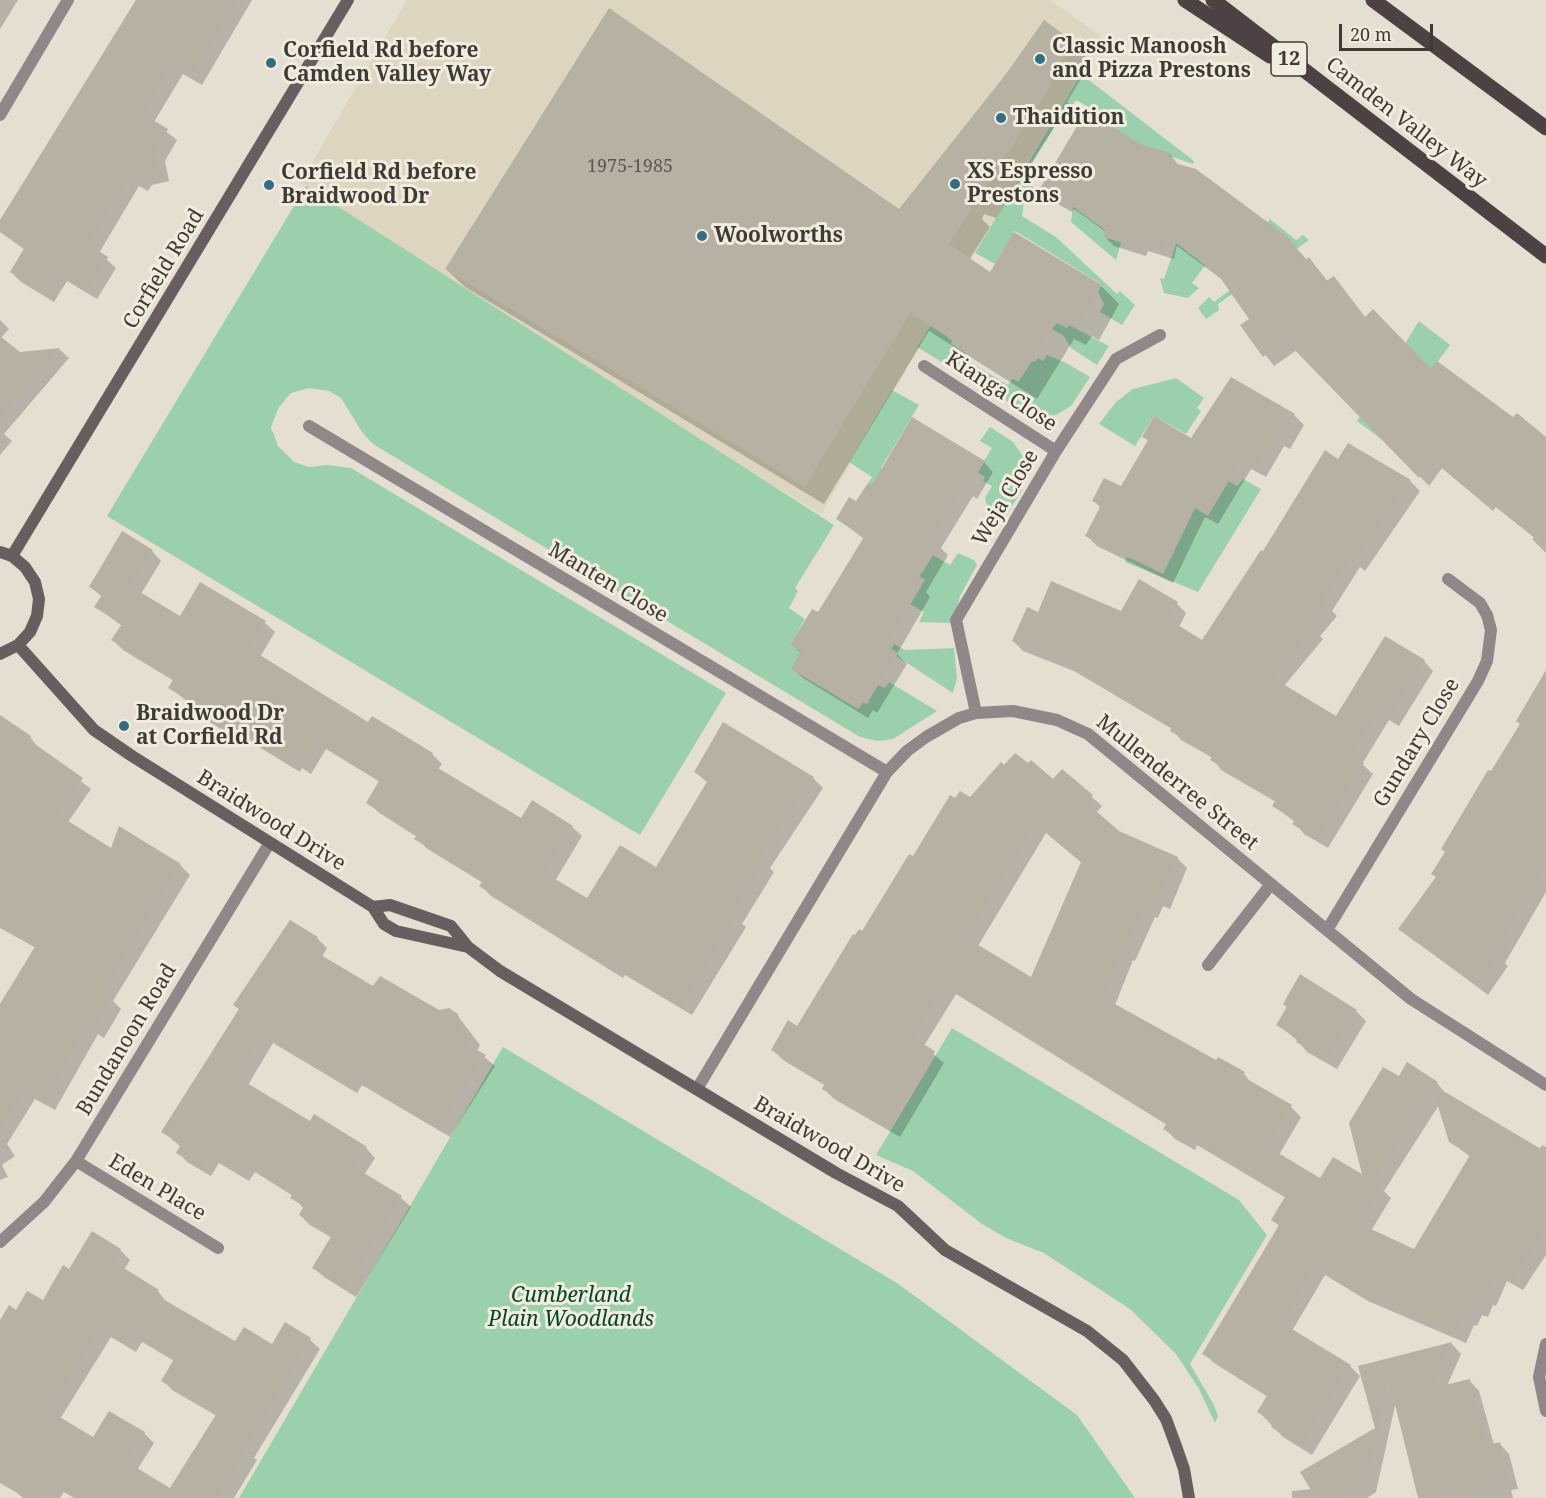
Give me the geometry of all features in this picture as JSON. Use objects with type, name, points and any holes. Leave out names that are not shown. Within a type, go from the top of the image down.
[{"type":"main road","points":[[1185,0],[1365,118]]},
{"type":"main road","name":"Camden Valley Way","points":[[1213,0],[1546,256]]},
{"type":"main road","points":[[1373,0],[1546,128]]},
{"type":"street","points":[[0,115],[68,0]]},
{"type":"street","name":"Corfield Road","points":[[6,554],[348,0]]},
{"type":"street","name":"Weja Close","points":[[976,713],[956,620],[1056,451],[1116,359],[1160,335]]},
{"type":"street","name":"Kianga Close","points":[[924,366],[1056,451]]},
{"type":"street","name":"Manten Close","points":[[309,426],[887,772]]},
{"type":"street","points":[[0,654],[18,645],[30,632],[37,616],[39,599],[35,582],[25,567],[6,554]]},
{"type":"street","name":"Gundary Close","points":[[1327,930],[1478,681],[1487,661],[1491,637],[1487,615],[1480,603],[1448,579]]},
{"type":"street","name":"Braidwood Drive","points":[[18,645],[94,730],[269,844],[374,907],[384,924],[396,931],[468,947]]},
{"type":"street","name":"Mullenderree Street","points":[[698,1089],[887,772],[907,751],[959,718],[976,713],[1013,711],[1057,720],[1088,734],[1411,999],[1546,1085]]},
{"type":"street","name":"Bundanoon Road","points":[[0,1242],[44,1202],[76,1161],[269,844]]},
{"type":"street","points":[[1208,965],[1271,884]]},
{"type":"street","name":"Braidwood Drive","points":[[374,907],[390,905],[451,926],[468,947],[500,971],[836,1173],[898,1206],[945,1250],[1039,1302],[1104,1343],[1140,1379],[1166,1419],[1184,1469],[1189,1498]]},
{"type":"street","name":"Eden Place","points":[[76,1161],[218,1248]]},
{"type":"street","points":[[1546,1344],[1539,1377],[1546,1411]]},
{"type":"shaded area","points":[[407,0],[1050,0],[1102,37],[821,514],[732,460],[300,183]]},
{"type":"green space","points":[[1081,74],[1194,161],[1193,164],[1169,156],[1170,153],[1130,141],[1104,237],[1121,242],[1116,260],[1071,222],[1073,206],[1075,207],[1100,114],[1076,100],[1062,123],[1058,121],[1025,175],[1023,181],[1038,190],[1036,193],[1040,195],[1034,201],[1024,202],[1022,216],[1056,237],[1117,294],[1120,291],[1135,305],[1122,325],[1100,312],[1104,304],[1098,292],[1101,284],[1015,231],[997,260],[999,266],[975,253]]},
{"type":"green space","points":[[306,186],[834,525],[795,588],[798,591],[789,608],[805,619],[790,645],[802,651],[858,709],[863,702],[867,704],[878,685],[885,688],[889,682],[937,711],[893,739],[877,741],[860,737],[373,444],[362,432],[341,398],[329,391],[309,388],[291,393],[279,407],[271,427],[278,446],[294,462],[309,467],[327,465],[351,468],[726,693],[640,835],[107,516]]},
{"type":"green space","points":[[1270,219],[1296,240],[1303,235],[1309,240],[1218,304],[1219,310],[1206,319],[1198,308],[1209,297],[1214,302],[1246,278],[1253,244]]},
{"type":"green space","points":[[1177,241],[1188,250],[1187,252],[1206,264],[1192,283],[1199,288],[1188,298],[1164,293],[1160,278],[1164,279]]},
{"type":"green space","points":[[958,283],[981,284],[948,338],[952,341],[951,344],[966,353],[963,358],[1008,385],[1013,378],[1018,382],[1032,361],[1035,362],[1038,358],[1043,361],[1047,355],[1064,362],[1090,377],[1071,406],[1056,415],[1037,417],[917,347]]},
{"type":"green space","points":[[1419,321],[1450,345],[1412,396],[1404,456],[1357,421]]},
{"type":"green space","points":[[1057,323],[1069,325],[1109,346],[1097,365],[1071,348],[1064,336],[1052,329]]},
{"type":"green space","points":[[1176,378],[1204,398],[1197,408],[1201,411],[1186,434],[1154,416],[1135,446],[1099,424],[1116,402],[1133,389]]},
{"type":"green space","points":[[892,390],[919,405],[881,468],[905,485],[890,497],[868,483],[872,477],[849,462]]},
{"type":"green space","points":[[990,427],[1013,442],[1023,456],[1025,477],[1021,492],[1006,516],[987,505],[985,498],[992,486],[983,481],[985,477],[977,472],[992,448],[980,441]]},
{"type":"green space","points":[[1243,479],[1261,489],[1198,592],[1125,562],[1127,557],[1132,559],[1137,548],[1168,563],[1189,520],[1186,503],[1208,515],[1228,481],[1237,486]]},
{"type":"green space","points":[[958,553],[974,560],[977,565],[960,596],[954,623],[919,622],[924,612],[910,604],[925,580],[911,571],[913,567],[922,573],[933,555],[950,565]]},
{"type":"green space","points":[[894,644],[905,650],[954,648],[957,678],[953,693],[896,656],[897,653],[891,649]]},
{"type":"green space","points":[[952,1028],[1239,1200],[1267,1235],[1190,1364],[1214,1405],[1218,1416],[1215,1423],[1199,1389],[1176,1354],[1130,1309],[1044,1253],[1006,1238],[982,1224],[913,1171],[876,1155]]},
{"type":"green space","name":"Cumberland Plain Woodlands","points":[[503,1047],[897,1283],[1077,1415],[1135,1498],[239,1498]]},
{"type":"building","points":[[136,0],[239,0],[192,77],[173,65],[143,114],[168,129],[156,150],[160,172],[142,176],[138,183],[129,178],[89,245],[108,257],[87,291],[57,272],[44,294],[10,272],[25,247],[0,232],[0,220]]},
{"type":"building","points":[[609,8],[899,209],[1006,74],[1044,20],[1074,42],[1049,83],[1052,84],[977,200],[966,197],[963,202],[972,208],[949,244],[990,272],[1014,232],[1102,285],[1080,323],[1073,319],[1067,328],[1055,322],[1018,382],[910,313],[805,487],[445,269]]},
{"type":"building","points":[[1086,111],[1141,144],[1171,153],[1167,161],[1196,169],[1289,238],[1305,260],[1309,257],[1326,281],[1334,276],[1364,318],[1373,309],[1431,369],[1437,361],[1513,417],[1517,413],[1546,437],[1546,547],[1486,499],[1483,502],[1431,459],[1419,478],[1286,341],[1263,357],[1240,325],[1249,319],[1219,276],[1168,237],[1164,250],[1138,243],[1137,247],[1103,237],[1105,230],[1064,200],[1062,204],[1039,190]]},
{"type":"building","points":[[0,336],[20,352],[60,348],[0,418]]},
{"type":"building","points":[[1231,377],[1295,414],[1280,440],[1274,437],[1256,469],[1241,460],[1208,516],[1195,508],[1163,574],[1085,536],[1101,505],[1092,501],[1104,478],[1121,486],[1148,440],[1142,437],[1154,416],[1191,438]]},
{"type":"building","points":[[912,417],[985,461],[967,490],[963,488],[932,539],[939,544],[916,582],[921,586],[886,646],[898,653],[866,704],[863,702],[858,709],[791,669],[801,651],[790,645],[812,609],[818,612],[864,537],[836,519],[849,497],[856,501],[868,483],[872,485]]},
{"type":"building","points":[[1348,443],[1411,480],[1355,562],[1350,559],[1323,601],[1328,605],[1311,625],[1315,628],[1273,678],[1336,716],[1385,636],[1425,660],[1389,718],[1379,712],[1351,756],[1364,763],[1318,840],[1292,824],[1295,820],[1272,806],[1276,800],[1210,760],[1212,756],[1170,731],[1172,727],[1063,661],[1012,641],[1027,607],[1038,612],[1051,581],[1121,611],[1139,579],[1178,602],[1168,619],[1202,640],[1261,550],[1263,551],[1325,450],[1338,459]]},
{"type":"building","points":[[122,531],[153,550],[130,586],[180,616],[200,582],[266,621],[250,649],[368,722],[372,716],[433,753],[428,762],[521,818],[532,800],[573,826],[545,873],[587,898],[620,845],[656,867],[708,780],[694,772],[723,722],[814,777],[760,858],[765,861],[733,914],[737,916],[682,1007],[615,966],[613,969],[479,886],[483,881],[414,839],[417,835],[366,803],[380,779],[316,741],[301,765],[292,759],[289,763],[221,721],[219,725],[189,707],[192,702],[168,688],[174,678],[111,640],[122,624],[94,607],[102,595],[89,587]]},
{"type":"building","points":[[1546,670],[1546,865],[1496,953],[1500,956],[1477,986],[1398,929],[1436,877],[1431,874],[1445,852],[1441,849],[1488,770],[1491,771],[1520,724],[1516,721]]},
{"type":"building","points":[[0,715],[31,736],[29,740],[83,778],[57,814],[111,848],[119,826],[181,864],[103,993],[112,999],[94,1029],[88,1026],[45,1102],[25,1090],[0,1131],[0,1004],[36,945],[0,925]]},
{"type":"building","points":[[1015,753],[1028,763],[1031,760],[1053,779],[1062,769],[1093,795],[1087,803],[1119,831],[1178,857],[1159,900],[1153,897],[1148,909],[1145,908],[1125,952],[1123,951],[1104,998],[1216,1060],[1218,1057],[1245,1072],[1242,1076],[1292,1105],[1268,1147],[1320,1178],[1333,1157],[1362,1174],[1349,1123],[1383,1067],[1399,1076],[1407,1062],[1438,1082],[1435,1086],[1546,1152],[1546,1230],[1512,1281],[1497,1272],[1486,1297],[1483,1296],[1477,1309],[1472,1306],[1467,1317],[1463,1316],[1456,1334],[1356,1291],[1315,1266],[1282,1323],[1351,1365],[1301,1446],[1271,1427],[1274,1422],[1257,1412],[1268,1394],[1202,1354],[1279,1225],[1271,1220],[1286,1195],[1187,1136],[1184,1141],[1163,1129],[1167,1123],[945,985],[913,1038],[935,1051],[890,1128],[822,1089],[825,1083],[771,1050],[788,1020],[797,1026],[853,934],[855,935],[859,929],[862,931],[909,854],[913,856],[950,795],[955,798],[960,791],[970,797],[1001,762],[1004,765]],"holes":[[[1036,824],[1081,862],[1031,977],[967,938]],[[1433,1090],[1449,1142],[1470,1155],[1414,1249],[1360,1224],[1382,1187],[1374,1182]]]},
{"type":"building","points":[[290,920],[318,937],[311,949],[373,986],[380,976],[439,1010],[449,1008],[458,1014],[462,1029],[471,1034],[466,1044],[486,1055],[439,1128],[352,1076],[347,1085],[263,1034],[237,1077],[310,1121],[314,1114],[367,1147],[354,1167],[402,1196],[346,1289],[312,1268],[332,1235],[299,1215],[304,1206],[290,1198],[293,1194],[244,1163],[239,1173],[209,1155],[201,1168],[176,1153],[181,1144],[161,1132],[239,1009],[233,1005]]},
{"type":"building","points":[[1300,974],[1357,1010],[1327,1060],[1296,1042],[1298,1038],[1276,1025],[1287,1007],[1283,1004]]},
{"type":"building","points":[[92,1231],[121,1249],[114,1262],[159,1290],[156,1295],[235,1341],[244,1327],[272,1344],[285,1322],[311,1338],[218,1498],[78,1498],[53,1483],[44,1498],[26,1498],[0,1483],[0,1320],[9,1305],[16,1310],[27,1291],[43,1300],[63,1265],[69,1269]],"holes":[[[101,1328],[126,1343],[132,1334],[174,1359],[161,1381],[217,1413],[170,1488],[127,1462],[145,1432],[109,1411],[93,1437],[50,1411]]]},
{"type":"building","points":[[1452,1342],[1432,1388],[1470,1379],[1488,1445],[1500,1442],[1509,1479],[1439,1498],[1418,1498],[1389,1380],[1367,1483],[1342,1498],[1316,1498],[1300,1472],[1375,1428],[1358,1366]]},
{"type":"place","name":"Classic Manoosh and Pizza Prestons","points":[[1040,59]]},
{"type":"place","name":"Corfield Rd before Camden Valley Way","points":[[271,63]]},
{"type":"place","name":"Thaidition","points":[[1001,118]]},
{"type":"place","name":"XS Espresso Prestons","points":[[955,184]]},
{"type":"place","name":"Corfield Rd before Braidwood Dr","points":[[269,185]]},
{"type":"place","name":"Woolworths","points":[[702,236]]},
{"type":"place","name":"Braidwood Dr at Corfield Rd","points":[[124,726]]}]
